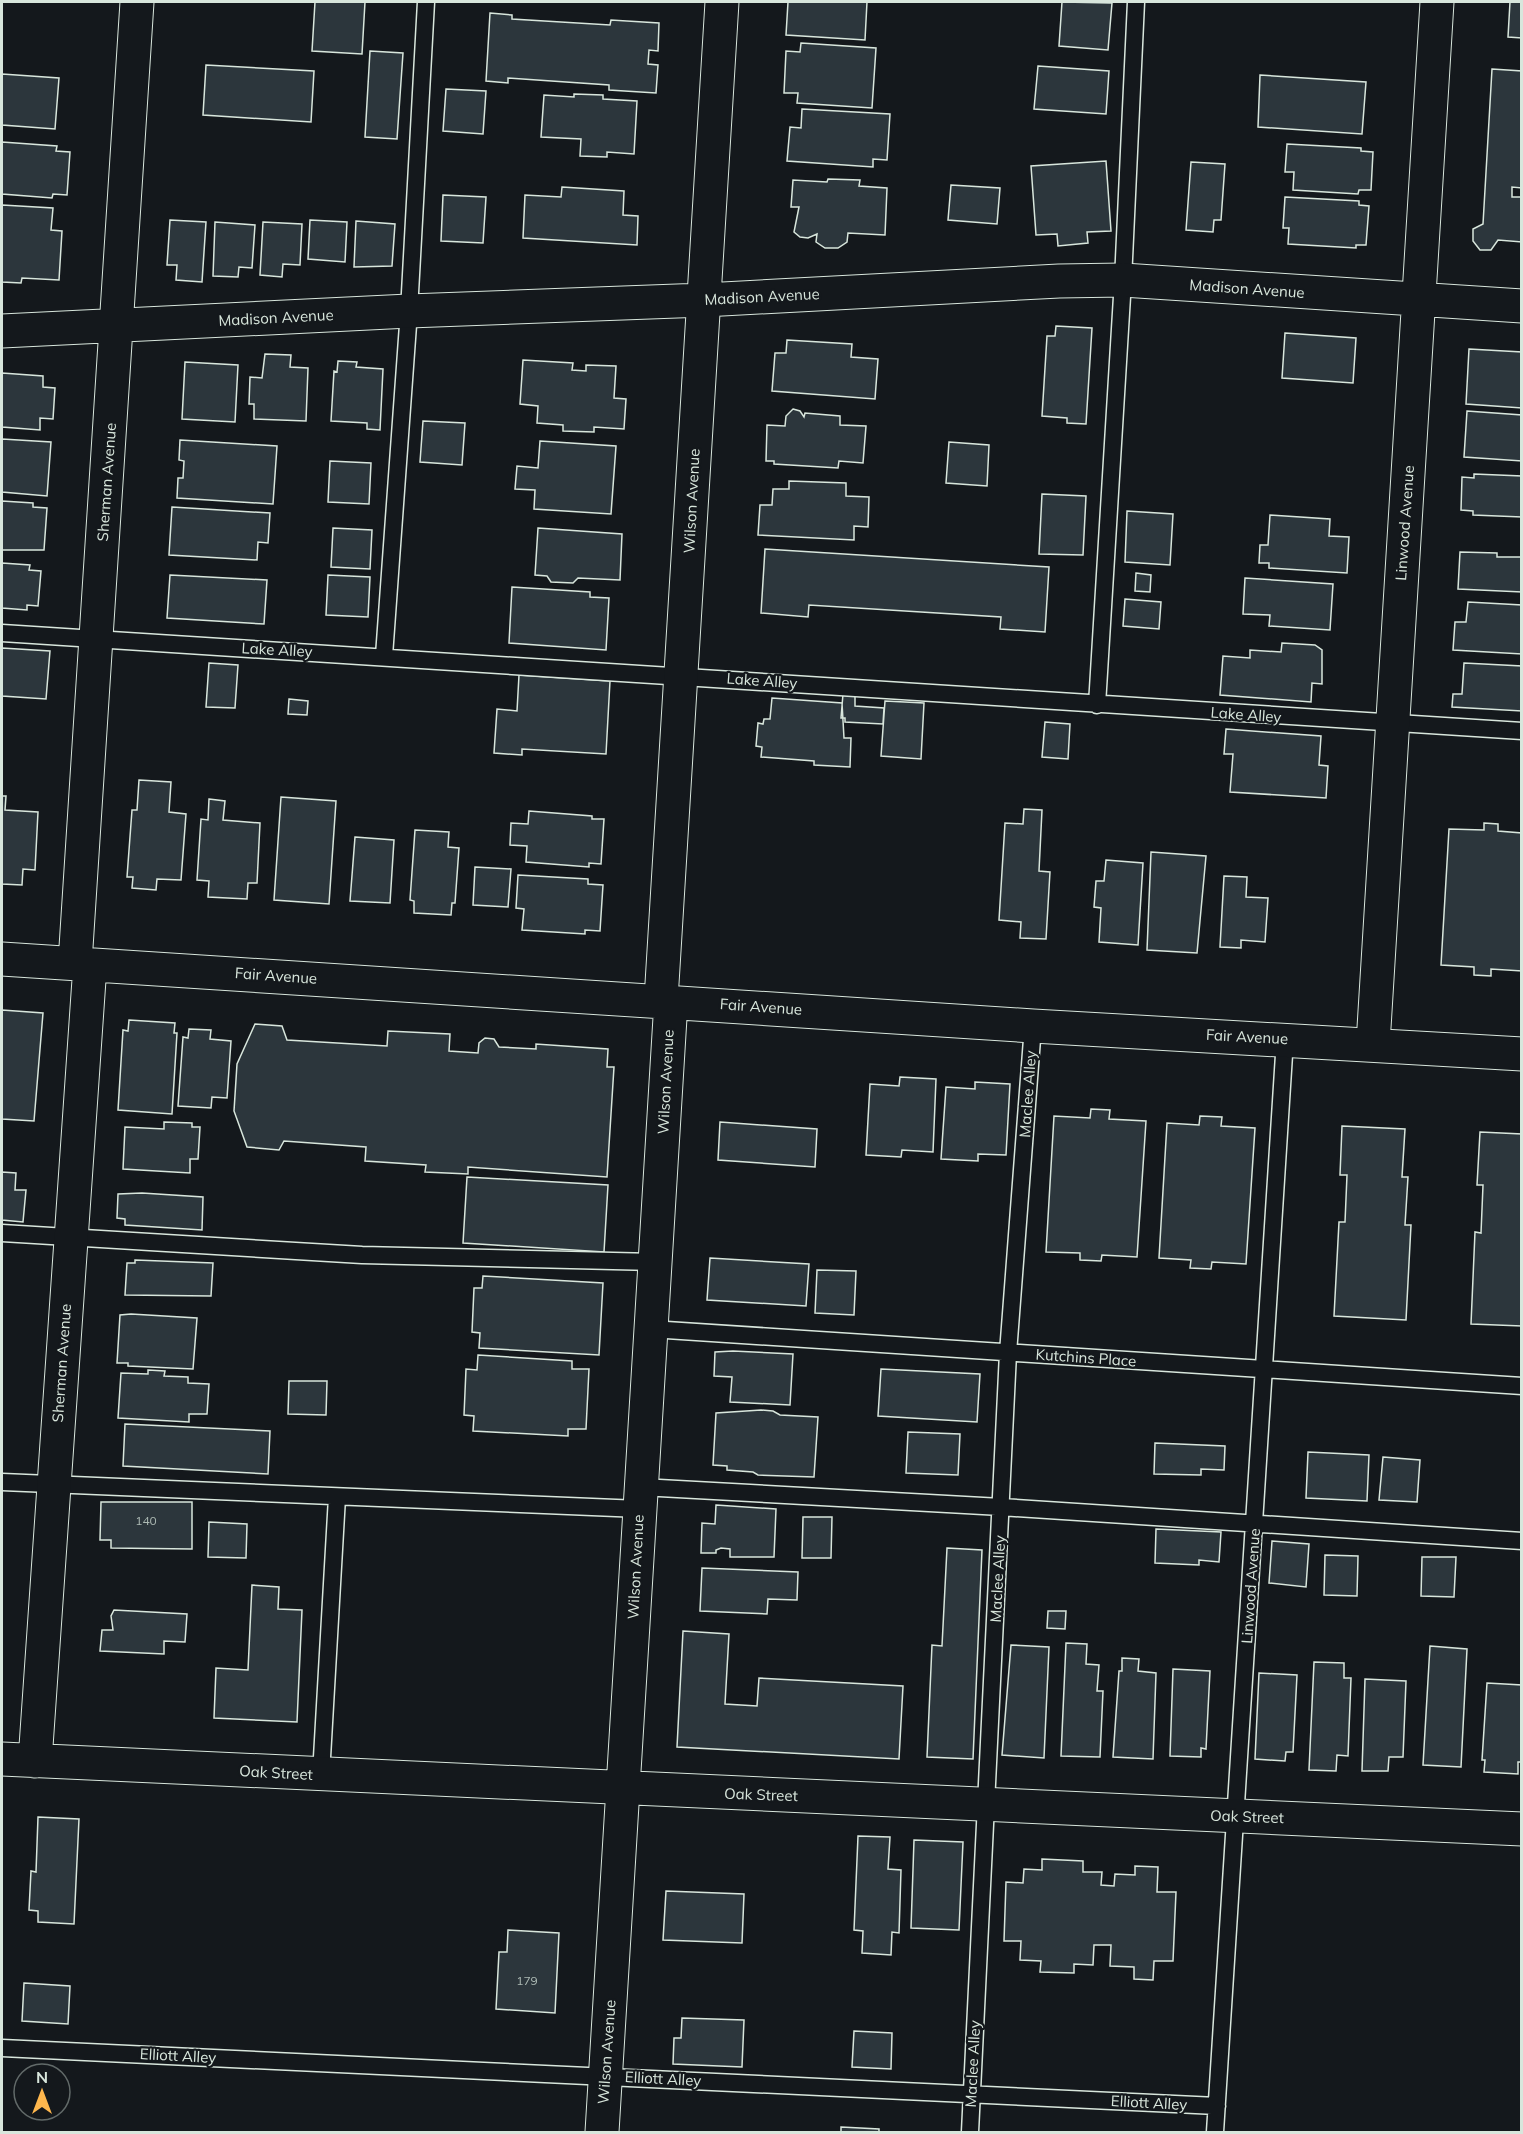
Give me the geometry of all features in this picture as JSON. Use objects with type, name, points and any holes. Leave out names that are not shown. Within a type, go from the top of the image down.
[{"type":"street","name":"Sherman Avenue","points":[[35,1761],[71,1237],[96,639],[137,2]]},
{"type":"street","name":"Wilson Avenue","points":[[602,2133],[655,1262],[681,675],[722,2]]},
{"type":"street","name":"Linwood Avenue","points":[[1373,1044],[1437,2]]},
{"type":"street","name":"Madison Avenue","points":[[2,332],[409,311],[704,300],[1059,281],[1123,280],[1521,306]]},
{"type":"street","name":"Fair Avenue","points":[[2,958],[1033,1026],[1521,1054]]},
{"type":"street","name":"Oak Street","points":[[2,1759],[623,1791],[988,1804],[1521,1829]]},
{"type":"lane","points":[[384,656],[409,311],[426,2]]},
{"type":"lane","points":[[1097,705],[1123,280],[1136,2]]},
{"type":"lane","name":"Lake Alley","points":[[2,633],[681,675],[1097,705],[1521,731]]},
{"type":"lane","name":"Maclee Alley","points":[[970,2133],[988,1804],[1008,1353],[1033,1026]]},
{"type":"lane","name":"Linwood Avenue","points":[[1215,2133],[1285,1039]]},
{"type":"lane","points":[[2,1233],[362,1255],[655,1262]]},
{"type":"lane","name":"Kutchins Place","points":[[651,1329],[1521,1386]]},
{"type":"lane","points":[[2,1482],[337,1497],[640,1498],[1001,1507],[1521,1541]]},
{"type":"lane","points":[[321,1775],[337,1497]]},
{"type":"lane","name":"Elliott Alley","points":[[2,2048],[1217,2106]]},
{"type":"building","points":[[315,2],[365,2],[362,54],[312,51]]},
{"type":"building","points":[[788,2],[867,2],[865,40],[786,35]]},
{"type":"building","points":[[1062,2],[1112,3],[1108,50],[1059,46]]},
{"type":"building","points":[[1510,2],[1522,2],[1522,38],[1508,37]]},
{"type":"building","points":[[490,13],[512,15],[512,19],[610,25],[611,20],[659,23],[658,51],[649,50],[648,64],[658,65],[656,93],[609,90],[609,85],[508,78],[508,83],[486,81]]},
{"type":"building","points":[[801,43],[876,48],[872,108],[797,103],[798,93],[784,93],[786,51],[800,52]]},
{"type":"building","points":[[370,51],[403,53],[397,139],[365,137]]},
{"type":"building","points":[[206,65],[314,71],[311,122],[203,115]]},
{"type":"building","points":[[1038,66],[1109,71],[1106,114],[1034,109]]},
{"type":"building","points":[[1492,69],[1522,71],[1522,188],[1512,187],[1512,197],[1522,197],[1522,242],[1498,240],[1491,250],[1480,250],[1473,241],[1473,229],[1483,224]]},
{"type":"building","points":[[2,74],[59,78],[55,129],[2,125]]},
{"type":"building","points":[[1260,75],[1366,82],[1362,134],[1258,127]]},
{"type":"building","points":[[446,89],[486,91],[483,134],[443,131]]},
{"type":"building","points":[[574,94],[603,95],[603,99],[637,101],[634,154],[607,152],[607,157],[580,156],[581,139],[541,137],[544,95],[574,97]]},
{"type":"building","points":[[802,109],[890,114],[887,160],[873,159],[873,167],[787,161],[790,127],[801,128]]},
{"type":"building","points":[[2,142],[57,146],[56,151],[70,152],[67,195],[53,194],[52,198],[2,194]]},
{"type":"building","points":[[1287,144],[1361,148],[1361,151],[1373,152],[1371,190],[1359,190],[1358,194],[1293,190],[1294,172],[1285,172]]},
{"type":"building","points":[[1106,161],[1111,231],[1087,232],[1088,243],[1058,246],[1057,234],[1036,235],[1031,166]]},
{"type":"building","points":[[1191,162],[1225,164],[1221,220],[1214,220],[1213,232],[1186,230]]},
{"type":"building","points":[[828,179],[860,180],[859,186],[887,188],[885,235],[848,233],[847,242],[838,248],[825,248],[816,242],[817,234],[808,238],[800,237],[794,232],[799,207],[791,207],[793,180],[827,182]]},
{"type":"building","points":[[951,185],[1000,188],[997,224],[948,220]]},
{"type":"building","points":[[562,187],[624,191],[623,215],[638,216],[637,245],[523,238],[525,195],[561,197]]},
{"type":"building","points":[[443,195],[486,197],[483,243],[441,241]]},
{"type":"building","points":[[1285,197],[1359,201],[1359,205],[1369,206],[1366,245],[1356,245],[1356,248],[1288,244],[1289,228],[1283,228]]},
{"type":"building","points":[[2,205],[53,208],[51,230],[62,231],[59,280],[22,278],[21,283],[2,282]]},
{"type":"building","points":[[170,220],[206,222],[202,282],[176,280],[177,265],[167,265]]},
{"type":"building","points":[[310,220],[347,222],[345,262],[308,259]]},
{"type":"building","points":[[356,221],[395,224],[392,266],[354,267]]},
{"type":"building","points":[[215,222],[255,225],[252,268],[239,267],[238,277],[213,276]]},
{"type":"building","points":[[263,222],[302,224],[300,265],[283,264],[282,277],[260,275]]},
{"type":"building","points":[[1056,326],[1092,328],[1086,424],[1067,423],[1067,418],[1042,416],[1047,336],[1055,336]]},
{"type":"building","points":[[1285,333],[1356,338],[1353,383],[1282,378]]},
{"type":"building","points":[[787,340],[852,344],[851,357],[878,359],[875,399],[772,391],[775,353],[786,353]]},
{"type":"building","points":[[1469,349],[1522,352],[1522,408],[1466,404]]},
{"type":"building","points":[[265,354],[291,355],[290,367],[308,368],[306,421],[254,419],[254,404],[249,404],[250,377],[262,378]]},
{"type":"building","points":[[523,360],[573,363],[572,370],[586,371],[586,365],[616,366],[614,398],[626,399],[624,429],[594,427],[594,432],[563,431],[563,425],[537,423],[538,406],[520,404]]},
{"type":"building","points":[[338,361],[357,362],[356,367],[383,369],[380,430],[367,429],[367,423],[331,421],[334,371],[337,372]]},
{"type":"building","points":[[185,362],[238,365],[235,422],[182,419]]},
{"type":"building","points":[[2,373],[43,376],[43,387],[55,388],[53,419],[40,418],[40,430],[2,427]]},
{"type":"building","points":[[793,409],[800,411],[804,417],[805,413],[840,416],[840,425],[866,426],[863,463],[839,461],[838,468],[774,464],[774,461],[766,461],[767,425],[785,426],[786,416]]},
{"type":"building","points":[[1467,411],[1522,415],[1522,461],[1464,457]]},
{"type":"building","points":[[423,421],[465,423],[462,465],[420,462]]},
{"type":"building","points":[[2,439],[51,442],[47,496],[2,492]]},
{"type":"building","points":[[180,440],[277,446],[273,504],[177,498],[178,478],[183,478],[184,461],[179,460]]},
{"type":"building","points":[[540,441],[616,446],[611,514],[534,509],[535,490],[515,489],[517,466],[538,468]]},
{"type":"building","points":[[949,442],[989,445],[987,486],[946,483]]},
{"type":"building","points":[[330,461],[371,463],[369,504],[328,502]]},
{"type":"building","points":[[1474,474],[1522,476],[1522,517],[1473,515],[1473,511],[1461,510],[1462,477],[1474,478]]},
{"type":"building","points":[[789,481],[846,483],[846,496],[869,497],[868,527],[854,526],[854,540],[758,535],[760,505],[772,505],[773,489],[789,489]]},
{"type":"building","points":[[1042,494],[1086,496],[1083,555],[1039,554]]},
{"type":"building","points":[[2,501],[33,503],[33,507],[47,508],[44,550],[2,550]]},
{"type":"building","points":[[172,507],[270,513],[268,543],[258,542],[257,560],[169,555]]},
{"type":"building","points":[[1127,511],[1173,514],[1170,565],[1125,562]]},
{"type":"building","points":[[1270,515],[1330,519],[1329,536],[1349,537],[1347,573],[1269,568],[1269,563],[1259,563],[1260,545],[1268,545]]},
{"type":"building","points":[[333,528],[372,530],[370,569],[331,567]]},
{"type":"building","points":[[538,528],[622,534],[620,580],[578,578],[573,583],[551,582],[547,576],[535,575]]},
{"type":"building","points":[[765,549],[1049,567],[1045,632],[1000,629],[1001,617],[809,605],[808,617],[761,613]]},
{"type":"building","points":[[1460,552],[1497,553],[1497,557],[1522,557],[1522,592],[1458,589]]},
{"type":"building","points":[[2,563],[30,565],[29,570],[41,571],[38,606],[27,605],[27,610],[2,608]]},
{"type":"building","points":[[1136,573],[1151,575],[1150,592],[1135,591]]},
{"type":"building","points":[[170,575],[267,580],[264,624],[167,618]]},
{"type":"building","points":[[328,575],[370,577],[368,617],[326,615]]},
{"type":"building","points":[[1245,578],[1333,584],[1330,630],[1269,626],[1270,615],[1243,614]]},
{"type":"building","points":[[512,587],[590,592],[590,597],[609,598],[606,650],[509,643]]},
{"type":"building","points":[[1125,599],[1161,602],[1159,629],[1123,626]]},
{"type":"building","points":[[1468,602],[1522,605],[1522,654],[1453,650],[1455,622],[1466,622]]},
{"type":"building","points":[[1282,643],[1315,645],[1322,650],[1322,684],[1312,683],[1311,702],[1220,695],[1223,656],[1250,658],[1250,650],[1281,652]]},
{"type":"building","points":[[2,648],[50,651],[46,699],[2,696]]},
{"type":"building","points":[[209,663],[238,665],[235,708],[206,707]]},
{"type":"building","points":[[1464,663],[1522,666],[1522,711],[1452,707],[1453,694],[1462,694]]},
{"type":"building","points":[[519,675],[610,681],[606,754],[522,749],[522,755],[494,753],[497,709],[517,711]]},
{"type":"building","points":[[843,694],[855,694],[855,706],[884,708],[883,724],[845,722],[845,718],[841,718]]},
{"type":"building","points":[[772,698],[842,703],[844,738],[851,738],[850,767],[814,765],[814,761],[761,757],[762,747],[756,746],[758,723],[763,724],[764,719],[770,719]]},
{"type":"building","points":[[289,699],[308,701],[307,715],[288,714]]},
{"type":"building","points":[[885,701],[924,703],[921,759],[881,756]]},
{"type":"building","points":[[1045,722],[1070,724],[1068,759],[1042,757]]},
{"type":"building","points":[[1226,729],[1321,736],[1319,765],[1328,766],[1326,798],[1230,792],[1233,754],[1224,754]]},
{"type":"building","points":[[139,780],[171,782],[169,812],[186,814],[181,880],[157,879],[156,890],[132,888],[133,877],[127,877],[132,810],[137,810]]},
{"type":"building","points":[[2,796],[6,796],[5,810],[38,812],[35,870],[23,869],[22,885],[2,884]]},
{"type":"building","points":[[281,797],[336,801],[329,904],[274,900]]},
{"type":"building","points":[[209,799],[225,801],[223,820],[260,823],[257,883],[248,883],[247,899],[208,897],[209,881],[197,880],[201,819],[208,820]]},
{"type":"building","points":[[1024,809],[1042,810],[1039,871],[1050,872],[1046,939],[1020,938],[1021,922],[999,920],[1005,823],[1023,824]]},
{"type":"building","points":[[529,811],[604,819],[601,864],[589,863],[589,867],[526,862],[527,846],[510,845],[511,823],[528,824]]},
{"type":"building","points":[[1484,823],[1498,824],[1498,831],[1522,833],[1522,971],[1491,969],[1491,976],[1474,975],[1474,967],[1441,965],[1449,829],[1484,830]]},
{"type":"building","points":[[415,830],[449,832],[448,847],[459,848],[455,903],[452,903],[451,915],[414,913],[414,901],[410,900]]},
{"type":"building","points":[[355,837],[394,840],[390,903],[350,901]]},
{"type":"building","points":[[1151,852],[1206,856],[1197,953],[1147,950]]},
{"type":"building","points":[[1106,860],[1143,863],[1138,945],[1099,942],[1101,908],[1094,907],[1096,881],[1104,881]]},
{"type":"building","points":[[475,867],[511,869],[508,907],[473,905]]},
{"type":"building","points":[[518,875],[588,879],[588,884],[603,885],[600,931],[585,930],[585,934],[522,930],[524,909],[516,908]]},
{"type":"building","points":[[1224,876],[1247,877],[1246,897],[1268,898],[1265,942],[1241,940],[1241,948],[1220,947]]},
{"type":"building","points":[[2,1010],[43,1013],[34,1121],[2,1119]]},
{"type":"building","points":[[129,1020],[175,1023],[174,1033],[177,1033],[172,1114],[118,1110],[123,1030],[128,1031]]},
{"type":"building","points":[[255,1024],[282,1026],[287,1040],[387,1046],[388,1031],[450,1034],[449,1051],[478,1053],[479,1043],[485,1038],[494,1039],[499,1047],[536,1049],[536,1044],[608,1049],[607,1067],[614,1067],[607,1177],[468,1167],[468,1174],[425,1172],[426,1165],[365,1161],[366,1147],[284,1141],[279,1150],[247,1147],[234,1111],[237,1064]]},
{"type":"building","points":[[189,1029],[211,1030],[210,1039],[231,1041],[227,1098],[212,1097],[211,1108],[178,1106],[183,1037],[188,1038]]},
{"type":"building","points":[[900,1077],[936,1079],[933,1152],[902,1150],[901,1157],[866,1155],[870,1084],[899,1086]]},
{"type":"building","points":[[975,1082],[1010,1084],[1006,1155],[978,1154],[978,1161],[941,1159],[946,1087],[975,1089]]},
{"type":"building","points":[[1091,1109],[1110,1110],[1109,1119],[1146,1121],[1137,1257],[1102,1255],[1101,1261],[1080,1260],[1080,1253],[1046,1252],[1054,1116],[1090,1118]]},
{"type":"building","points":[[1200,1116],[1222,1117],[1221,1126],[1255,1128],[1246,1264],[1212,1262],[1211,1269],[1190,1268],[1191,1260],[1159,1258],[1167,1123],[1199,1125]]},
{"type":"building","points":[[164,1122],[192,1123],[192,1127],[200,1127],[198,1159],[190,1159],[190,1173],[123,1169],[125,1127],[164,1129]]},
{"type":"building","points":[[720,1122],[817,1129],[815,1167],[718,1160]]},
{"type":"building","points":[[1342,1126],[1405,1129],[1402,1177],[1408,1177],[1405,1225],[1411,1225],[1406,1320],[1334,1316],[1339,1222],[1345,1222],[1347,1175],[1340,1175]]},
{"type":"building","points":[[1480,1132],[1522,1134],[1522,1326],[1471,1324],[1475,1232],[1481,1233],[1483,1185],[1477,1185]]},
{"type":"building","points":[[2,1172],[16,1173],[15,1190],[26,1190],[23,1222],[2,1220]]},
{"type":"building","points":[[467,1177],[608,1185],[604,1252],[463,1243]]},
{"type":"building","points":[[142,1193],[203,1197],[202,1230],[125,1225],[125,1219],[117,1218],[118,1194]]},
{"type":"building","points":[[710,1258],[809,1264],[806,1306],[707,1300]]},
{"type":"building","points":[[135,1260],[213,1263],[211,1296],[125,1295],[127,1263],[135,1263]]},
{"type":"building","points":[[817,1270],[856,1271],[854,1315],[815,1313]]},
{"type":"building","points":[[483,1276],[603,1283],[599,1355],[479,1348],[480,1333],[472,1332],[474,1288],[482,1288]]},
{"type":"building","points":[[120,1315],[197,1318],[193,1369],[128,1366],[128,1363],[117,1363]]},
{"type":"building","points":[[715,1352],[793,1354],[790,1405],[730,1402],[732,1377],[714,1376]]},
{"type":"building","points":[[478,1355],[572,1361],[572,1369],[589,1369],[586,1429],[568,1429],[568,1436],[473,1431],[474,1416],[464,1415],[466,1369],[477,1370]]},
{"type":"building","points":[[881,1369],[980,1374],[977,1422],[878,1416]]},
{"type":"building","points":[[148,1370],[165,1371],[164,1376],[188,1377],[188,1383],[209,1384],[207,1414],[189,1414],[189,1422],[118,1418],[121,1373],[148,1374]]},
{"type":"building","points":[[289,1381],[327,1381],[326,1415],[288,1414]]},
{"type":"building","points":[[773,1411],[780,1415],[818,1417],[814,1477],[758,1475],[753,1472],[727,1470],[727,1466],[713,1465],[716,1413]]},
{"type":"building","points":[[125,1424],[270,1431],[268,1474],[123,1466]]},
{"type":"building","points":[[908,1432],[960,1434],[958,1475],[906,1473]]},
{"type":"building","points":[[1155,1443],[1225,1446],[1224,1470],[1201,1469],[1201,1475],[1154,1474]]},
{"type":"building","points":[[1308,1452],[1369,1455],[1367,1501],[1306,1498]]},
{"type":"building","points":[[1383,1457],[1420,1460],[1417,1502],[1379,1500]]},
{"type":"building","points":[[101,1502],[192,1502],[192,1549],[111,1548],[111,1540],[100,1540]]},
{"type":"building","points":[[716,1505],[776,1509],[774,1557],[730,1557],[730,1549],[721,1548],[716,1550],[716,1553],[701,1553],[702,1523],[715,1524]]},
{"type":"building","points":[[803,1517],[832,1517],[831,1558],[802,1558]]},
{"type":"building","points":[[209,1522],[247,1524],[246,1558],[208,1557]]},
{"type":"building","points":[[1156,1529],[1221,1532],[1219,1562],[1199,1560],[1199,1565],[1155,1563]]},
{"type":"building","points":[[1272,1541],[1309,1544],[1306,1587],[1269,1583]]},
{"type":"building","points":[[947,1548],[982,1550],[973,1759],[927,1757],[932,1645],[942,1646]]},
{"type":"building","points":[[1325,1555],[1358,1556],[1357,1596],[1324,1595]]},
{"type":"building","points":[[1422,1557],[1456,1557],[1454,1597],[1421,1596]]},
{"type":"building","points":[[702,1568],[798,1572],[797,1600],[768,1599],[767,1614],[700,1611]]},
{"type":"building","points":[[252,1585],[279,1587],[278,1609],[302,1610],[297,1722],[214,1718],[216,1668],[248,1670]]},
{"type":"building","points":[[114,1610],[187,1614],[185,1642],[164,1641],[164,1654],[100,1651],[102,1630],[113,1630],[111,1616]]},
{"type":"building","points":[[1048,1611],[1066,1611],[1065,1629],[1047,1628]]},
{"type":"building","points":[[683,1631],[729,1634],[725,1704],[757,1706],[759,1678],[903,1686],[899,1759],[677,1747]]},
{"type":"building","points":[[1066,1643],[1087,1644],[1086,1664],[1099,1665],[1097,1691],[1103,1691],[1100,1757],[1061,1756]]},
{"type":"building","points":[[1011,1645],[1049,1647],[1044,1758],[1002,1755]]},
{"type":"building","points":[[1430,1646],[1467,1649],[1461,1767],[1423,1765]]},
{"type":"building","points":[[1122,1658],[1139,1659],[1138,1671],[1156,1673],[1153,1759],[1113,1757],[1119,1671],[1122,1671]]},
{"type":"building","points":[[1314,1662],[1344,1663],[1344,1678],[1351,1678],[1348,1756],[1337,1755],[1336,1771],[1309,1770]]},
{"type":"building","points":[[1173,1669],[1210,1671],[1206,1749],[1201,1748],[1201,1757],[1170,1756]]},
{"type":"building","points":[[1259,1673],[1297,1675],[1293,1752],[1286,1752],[1285,1761],[1255,1759]]},
{"type":"building","points":[[1365,1679],[1406,1681],[1403,1757],[1389,1757],[1388,1771],[1362,1771]]},
{"type":"building","points":[[1487,1683],[1522,1685],[1522,1762],[1518,1762],[1518,1774],[1484,1772],[1485,1760],[1482,1760]]},
{"type":"building","points":[[38,1817],[79,1819],[74,1924],[38,1922],[38,1911],[29,1910],[31,1871],[36,1872]]},
{"type":"building","points":[[858,1836],[890,1837],[888,1869],[901,1870],[899,1933],[892,1932],[891,1955],[862,1953],[863,1931],[854,1930]]},
{"type":"building","points":[[914,1840],[963,1842],[959,1930],[911,1928]]},
{"type":"building","points":[[1042,1859],[1083,1861],[1083,1872],[1102,1872],[1101,1885],[1114,1886],[1115,1874],[1135,1875],[1135,1866],[1158,1867],[1157,1892],[1176,1892],[1173,1961],[1154,1961],[1153,1980],[1134,1979],[1134,1967],[1110,1966],[1111,1945],[1094,1945],[1093,1965],[1074,1964],[1074,1973],[1040,1972],[1041,1961],[1020,1960],[1021,1941],[1004,1941],[1006,1882],[1023,1883],[1024,1869],[1042,1870]]},
{"type":"building","points":[[666,1891],[744,1894],[742,1943],[663,1940]]},
{"type":"building","points":[[508,1930],[559,1933],[555,2013],[496,2009],[499,1952],[507,1952]]},
{"type":"building","points":[[24,1983],[70,1986],[68,2024],[22,2021]]},
{"type":"building","points":[[682,2018],[744,2020],[742,2067],[673,2064],[674,2038],[681,2038]]},
{"type":"building","points":[[854,2031],[892,2033],[891,2069],[852,2067]]},
{"type":"building","points":[[841,2127],[879,2129],[879,2132],[841,2132]]}]
